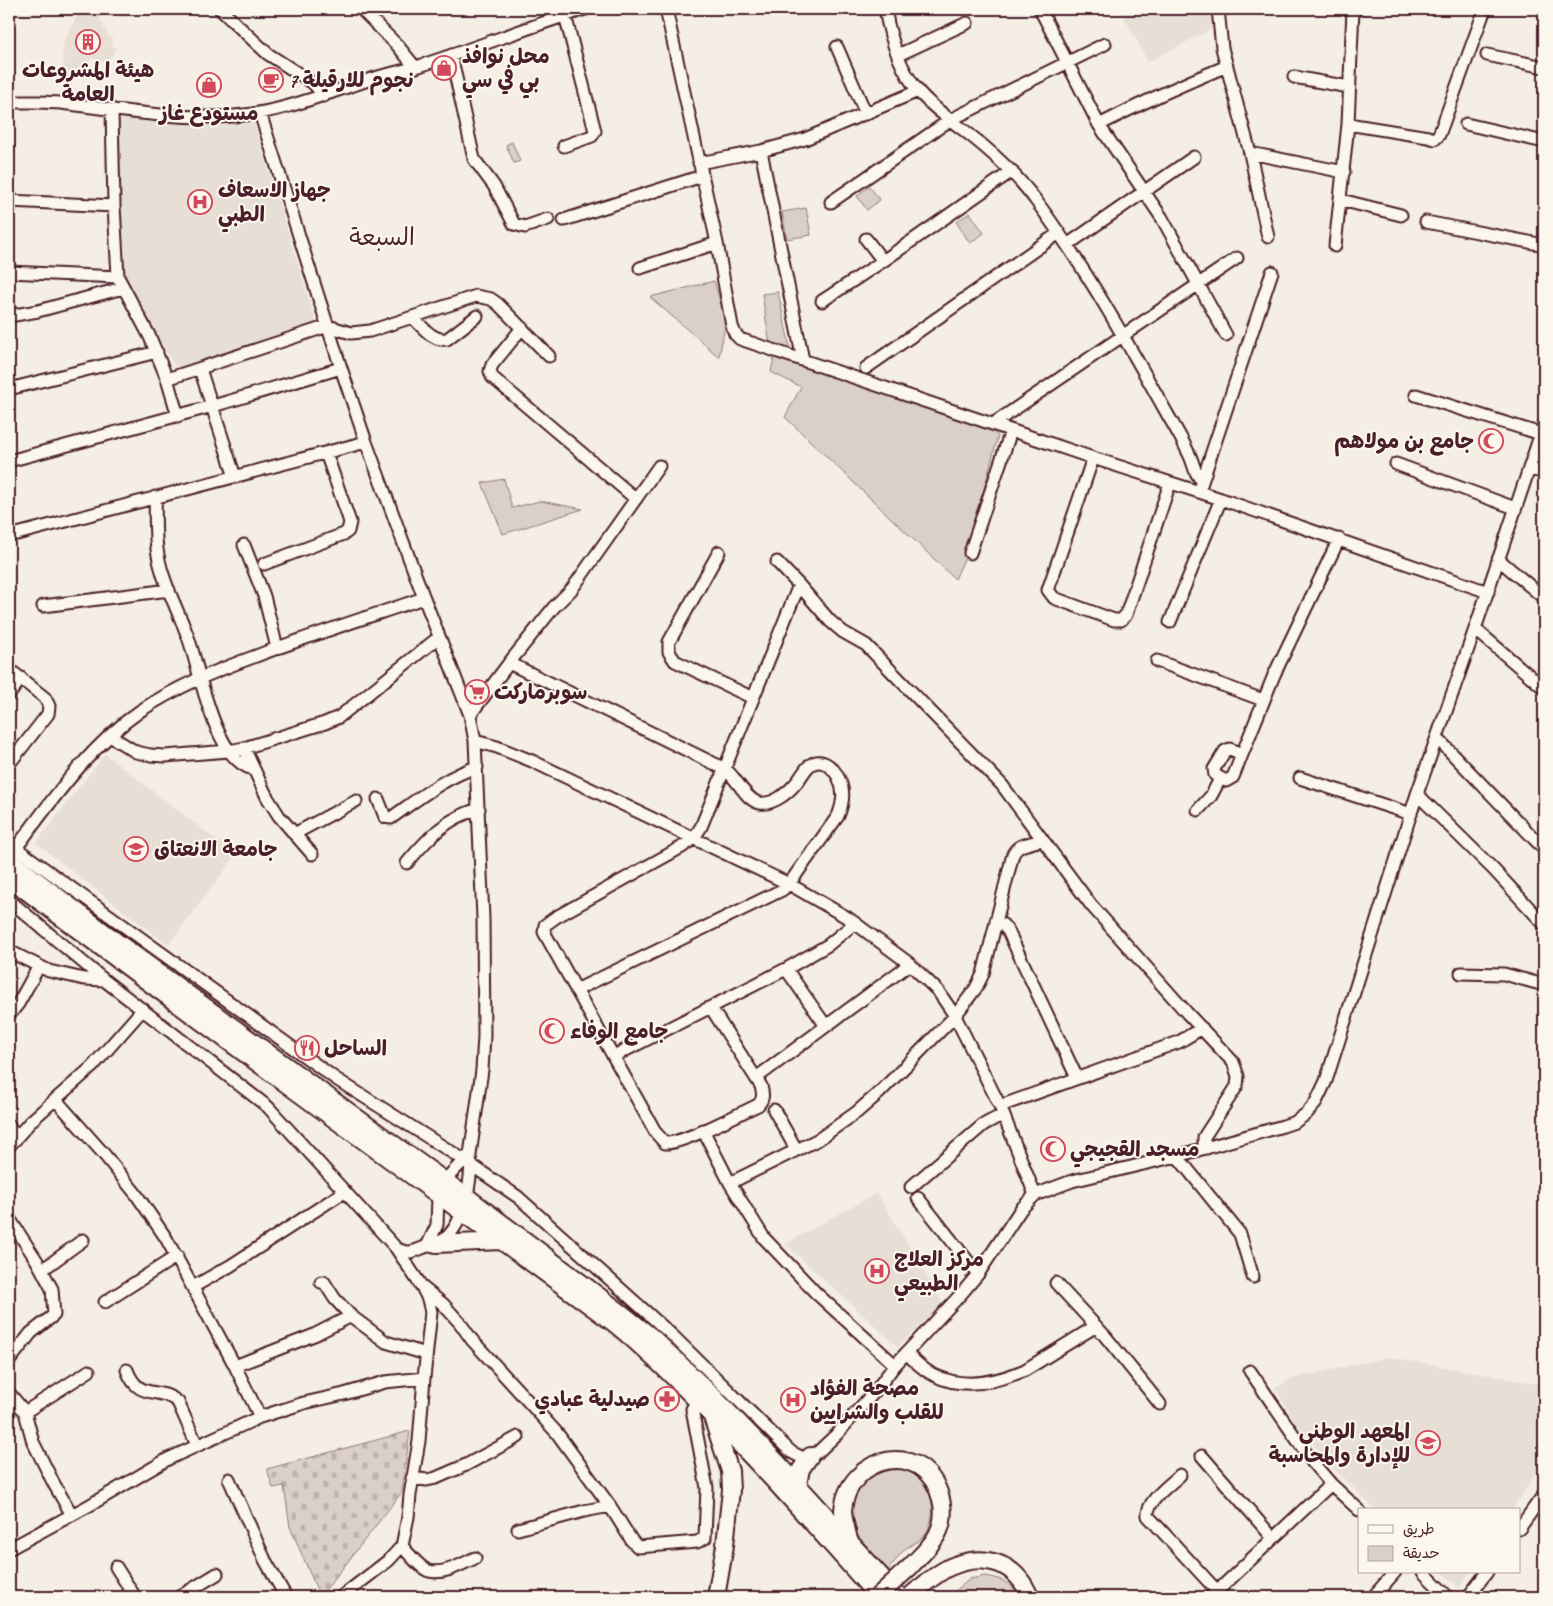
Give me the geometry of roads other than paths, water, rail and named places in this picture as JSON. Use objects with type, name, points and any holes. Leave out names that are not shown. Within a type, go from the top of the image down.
[{"type":"highway","points":[[11,850],[121,945],[445,1180],[624,1314],[653,1338],[714,1397],[798,1484],[900,1597]]},
{"type":"highway","points":[[9,878],[116,960],[438,1197],[462,1212],[615,1324],[647,1350],[770,1475],[878,1597],[910,1567],[929,1547],[938,1534],[942,1521],[943,1506],[939,1489],[930,1474],[920,1465],[904,1460],[887,1461],[874,1466],[855,1478],[850,1486],[843,1512],[849,1540]]},
{"type":"highway","points":[[432,1245],[501,1241]]},
{"type":"highway","points":[[711,1415],[730,1471],[731,1490],[725,1546],[716,1597]]},
{"type":"highway","points":[[798,1484],[801,1469],[810,1456]]},
{"type":"highway","points":[[909,1597],[926,1582],[950,1567],[970,1561],[988,1560],[1008,1568],[1026,1588],[1030,1597]]},
{"type":"street","points":[[220,9],[268,54],[307,79],[324,96]]},
{"type":"street","points":[[361,9],[398,46],[415,67]]},
{"type":"street","points":[[9,102],[39,102],[192,117],[235,116],[260,113],[324,96],[367,80],[415,67],[584,9]]},
{"type":"street","points":[[666,9],[717,243],[732,326],[735,334],[740,339],[1011,431],[1221,499],[1488,592]]},
{"type":"street","points":[[885,9],[898,55],[910,80],[918,91],[1012,171],[1038,202],[1059,233],[1096,289],[1123,335],[1189,453],[1197,476],[1202,480]]},
{"type":"street","points":[[1040,9],[1099,125],[1145,191],[1171,233],[1226,335]]},
{"type":"street","points":[[1218,9],[1222,48],[1250,153],[1268,236]]},
{"type":"street","points":[[1335,246],[1348,124],[1353,9]]},
{"type":"street","points":[[1348,124],[1428,136],[1435,139],[1439,135],[1485,9]]},
{"type":"street","points":[[564,146],[592,136],[595,131],[565,15]]},
{"type":"street","points":[[898,55],[967,23]]},
{"type":"street","points":[[830,202],[950,120],[1105,44]]},
{"type":"street","points":[[837,47],[866,114]]},
{"type":"street","points":[[451,55],[474,159],[494,186],[514,224],[525,227],[548,219]]},
{"type":"street","points":[[1487,55],[1544,67]]},
{"type":"street","points":[[1099,125],[1180,84],[1227,66]]},
{"type":"street","points":[[1294,77],[1349,87]]},
{"type":"street","points":[[699,163],[761,151],[805,139],[918,91]]},
{"type":"street","points":[[112,109],[114,206],[120,283],[157,352],[178,416]]},
{"type":"street","points":[[260,113],[366,442],[470,715],[475,741],[485,984],[484,1036],[482,1070],[468,1160],[466,1196],[456,1226],[445,1238],[418,1251],[403,1252],[396,1248]]},
{"type":"street","points":[[1466,124],[1544,142]]},
{"type":"street","points":[[761,151],[803,360]]},
{"type":"street","points":[[1250,153],[1344,172]]},
{"type":"street","points":[[1067,245],[1194,158]]},
{"type":"street","points":[[822,300],[883,261],[1012,171]]},
{"type":"street","points":[[564,220],[702,176]]},
{"type":"street","points":[[1341,200],[1401,215]]},
{"type":"street","points":[[9,201],[114,206]]},
{"type":"street","points":[[1426,222],[1544,245]]},
{"type":"street","points":[[866,368],[1059,233]]},
{"type":"street","points":[[866,239],[883,261]]},
{"type":"street","points":[[640,268],[717,243]]},
{"type":"street","points":[[993,424],[1236,258]]},
{"type":"street","points":[[9,272],[120,283]]},
{"type":"street","points":[[1199,492],[1272,272]]},
{"type":"street","points":[[9,316],[38,311],[120,283]]},
{"type":"street","points":[[167,379],[328,326],[352,333],[360,333],[413,318],[468,298],[483,296],[498,304],[549,356]]},
{"type":"street","points":[[413,318],[434,337],[443,340],[477,316]]},
{"type":"street","points":[[522,328],[492,365],[490,371],[492,378],[636,499]]},
{"type":"street","points":[[9,389],[157,352]]},
{"type":"street","points":[[9,461],[178,416],[341,368]]},
{"type":"street","points":[[200,369],[235,476]]},
{"type":"street","points":[[424,598],[277,648],[200,677],[139,712],[93,753],[11,850],[336,1079],[468,1160],[518,1197],[672,1336],[791,1452],[803,1458],[818,1452],[837,1434],[876,1390],[895,1365],[978,1274],[1021,1209],[1034,1195],[1072,1182],[1266,1132],[1295,1122],[1315,1104],[1326,1081],[1417,794],[1475,630],[1542,429],[1416,395]]},
{"type":"street","points":[[970,553],[1011,431]]},
{"type":"street","points":[[9,534],[17,534],[366,442]]},
{"type":"street","points":[[264,564],[348,531],[350,522],[326,453]]},
{"type":"street","points":[[1093,458],[1048,590],[1054,598],[1114,620],[1121,620],[1126,615],[1170,483]]},
{"type":"street","points":[[1396,464],[1515,508]]},
{"type":"street","points":[[470,715],[554,607],[572,589],[659,466]]},
{"type":"street","points":[[1529,468],[1544,473]]},
{"type":"street","points":[[155,497],[158,554],[189,638],[207,704],[229,751],[237,762],[253,769]]},
{"type":"street","points":[[1170,622],[1221,499]]},
{"type":"street","points":[[1242,754],[1230,750],[1222,753],[1214,772],[1220,779],[1231,779],[1242,754],[1263,700],[1339,539]]},
{"type":"street","points":[[244,545],[264,596],[277,648]]},
{"type":"street","points":[[719,552],[669,642],[669,652],[675,661],[753,698]]},
{"type":"street","points":[[1498,559],[1544,598]]},
{"type":"street","points":[[777,562],[830,621],[843,632],[866,645],[990,771],[1014,800],[1092,905],[1233,1062],[1238,1076],[1237,1086],[1204,1137],[1204,1143],[1207,1148]]},
{"type":"street","points":[[711,1008],[761,1086],[762,1101],[679,1141],[665,1142],[656,1133],[546,939],[545,925],[556,917],[682,847],[694,838],[701,827],[799,585]]},
{"type":"street","points":[[43,606],[170,590]]},
{"type":"street","points":[[1475,630],[1544,688]]},
{"type":"street","points":[[110,736],[130,749],[150,755],[165,756],[244,748],[325,723],[339,716],[439,637]]},
{"type":"street","points":[[1156,661],[1263,700]]},
{"type":"street","points":[[509,663],[725,769],[736,779],[750,799],[761,803],[773,801],[785,794],[797,783],[808,766],[815,762],[827,763],[839,779],[843,798],[838,816],[782,890],[576,990]]},
{"type":"street","points":[[9,669],[48,702],[49,710],[48,714],[9,764]]},
{"type":"street","points":[[9,695],[21,678]]},
{"type":"street","points":[[1437,738],[1543,846]]},
{"type":"street","points":[[475,741],[513,753],[788,884],[855,923],[910,964],[938,991],[956,1016],[1002,1111],[1034,1195]]},
{"type":"street","points":[[244,748],[266,797],[279,816],[312,854]]},
{"type":"street","points":[[378,799],[386,817],[391,818],[426,793],[457,775],[477,767]]},
{"type":"street","points":[[1300,778],[1411,814]]},
{"type":"street","points":[[1198,810],[1211,796],[1220,779]]},
{"type":"street","points":[[1417,794],[1494,870],[1544,924]]},
{"type":"street","points":[[294,834],[356,801]]},
{"type":"street","points":[[406,863],[446,823],[458,816],[479,809]]},
{"type":"street","points":[[730,1183],[832,1131],[880,1092],[956,1016],[976,988],[983,974],[1015,850],[1021,845],[1042,839]]},
{"type":"street","points":[[9,900],[104,980],[268,1107],[396,1248],[428,1299],[431,1312],[420,1441],[412,1478],[408,1517],[402,1546],[389,1560],[341,1597]]},
{"type":"street","points":[[996,922],[1003,925],[1008,931],[1077,1078]]},
{"type":"street","points":[[614,1056],[786,969],[828,945],[855,923]]},
{"type":"street","points":[[9,951],[49,971],[84,979],[104,980]]},
{"type":"street","points":[[756,1078],[910,964]]},
{"type":"street","points":[[9,1015],[18,1004],[39,966]]},
{"type":"street","points":[[786,969],[826,1026]]},
{"type":"street","points":[[1460,973],[1483,972],[1504,974],[1544,984]]},
{"type":"street","points":[[12,1142],[31,1121],[56,1100],[110,1048],[143,1009]]},
{"type":"street","points":[[911,1187],[983,1125],[996,1118],[1002,1111],[1077,1078],[1179,1042],[1202,1028]]},
{"type":"street","points":[[56,1100],[136,1194],[177,1256],[260,1417]]},
{"type":"street","points":[[774,1110],[796,1149]]},
{"type":"street","points":[[9,1125],[12,1142]]},
{"type":"street","points":[[703,1130],[730,1183],[764,1238],[790,1268],[895,1365]]},
{"type":"street","points":[[1177,1156],[1240,1234],[1252,1277]]},
{"type":"street","points":[[432,1245],[437,1225],[438,1197],[445,1180],[468,1160]]},
{"type":"street","points":[[193,1287],[344,1192]]},
{"type":"street","points":[[918,1198],[978,1274]]},
{"type":"street","points":[[9,1218],[42,1270],[54,1293],[52,1300],[54,1314],[31,1334],[9,1362]]},
{"type":"street","points":[[42,1270],[83,1240]]},
{"type":"street","points":[[105,1302],[177,1256]]},
{"type":"street","points":[[321,1282],[324,1282],[351,1316],[386,1342],[426,1354]]},
{"type":"street","points":[[1056,1283],[1096,1326],[1160,1404]]},
{"type":"street","points":[[422,1287],[443,1304],[472,1340],[557,1433],[638,1547],[697,1542],[705,1538],[708,1488],[692,1410],[698,1401]]},
{"type":"street","points":[[234,1366],[314,1335],[351,1316]]},
{"type":"street","points":[[906,1353],[935,1376],[966,1383],[988,1382],[1025,1370],[1096,1326]]},
{"type":"street","points":[[127,1370],[136,1386],[144,1391],[172,1397],[178,1402],[197,1446]]},
{"type":"street","points":[[25,1412],[89,1371]]},
{"type":"street","points":[[1250,1371],[1301,1446],[1331,1484],[1358,1509]]},
{"type":"street","points":[[9,1549],[168,1459],[260,1417],[378,1384],[424,1378]]},
{"type":"street","points":[[9,1393],[25,1412],[33,1442],[54,1484],[72,1514]]},
{"type":"street","points":[[412,1478],[427,1480],[436,1478],[461,1468],[518,1437]]},
{"type":"street","points":[[1202,1456],[1273,1538]]},
{"type":"street","points":[[1180,1475],[1150,1503],[1147,1511],[1148,1516],[1214,1595],[1331,1484]]},
{"type":"street","points":[[229,1479],[266,1560],[286,1597]]},
{"type":"street","points":[[1520,1527],[1544,1494]]},
{"type":"street","points":[[518,1529],[610,1506]]},
{"type":"street","points":[[402,1546],[421,1566],[429,1571],[445,1570],[475,1558]]},
{"type":"street","points":[[116,1567],[135,1597]]},
{"type":"street","points":[[179,1597],[217,1574]]},
{"type":"street","points":[[1373,1597],[1392,1574]]},
{"type":"street","points":[[1425,1574],[1448,1597]]},
{"type":"street","points":[[1468,1597],[1485,1574]]},
{"type":"place","name":"هيئة المشروعات العامة","points":[[88,42]]},
{"type":"place","name":"محل نوافذ بي في سي","points":[[444,68]]},
{"type":"place","name":"7 نجوم للارقيلة","points":[[271,80]]},
{"type":"place","name":"مستودع غاز","points":[[209,85]]},
{"type":"place","name":"جهاز الاسعاف الطبي","points":[[200,202]]},
{"type":"place","name":"جامع بن مولاهم","points":[[1491,441]]},
{"type":"place","name":"سوبرماركت","points":[[477,692]]},
{"type":"place","name":"جامعة الانعتاق","points":[[136,849]]},
{"type":"place","name":"جامع الوفاء","points":[[552,1031]]},
{"type":"place","name":"الساحل","points":[[307,1048]]},
{"type":"place","name":"مسجد القجيجي","points":[[1053,1149]]},
{"type":"place","name":"مركز العلاج الطبيعي","points":[[877,1271]]},
{"type":"place","name":"صيدلية عبادي","points":[[667,1399]]},
{"type":"place","name":"مصحة الفؤاد للقلب والشرايين","points":[[793,1400]]},
{"type":"place","name":"المعهد الوطني للإدارة والمحاسبة","points":[[1428,1443]]},
{"type":"district","name":"السبعة","points":[[382,237]]}]
